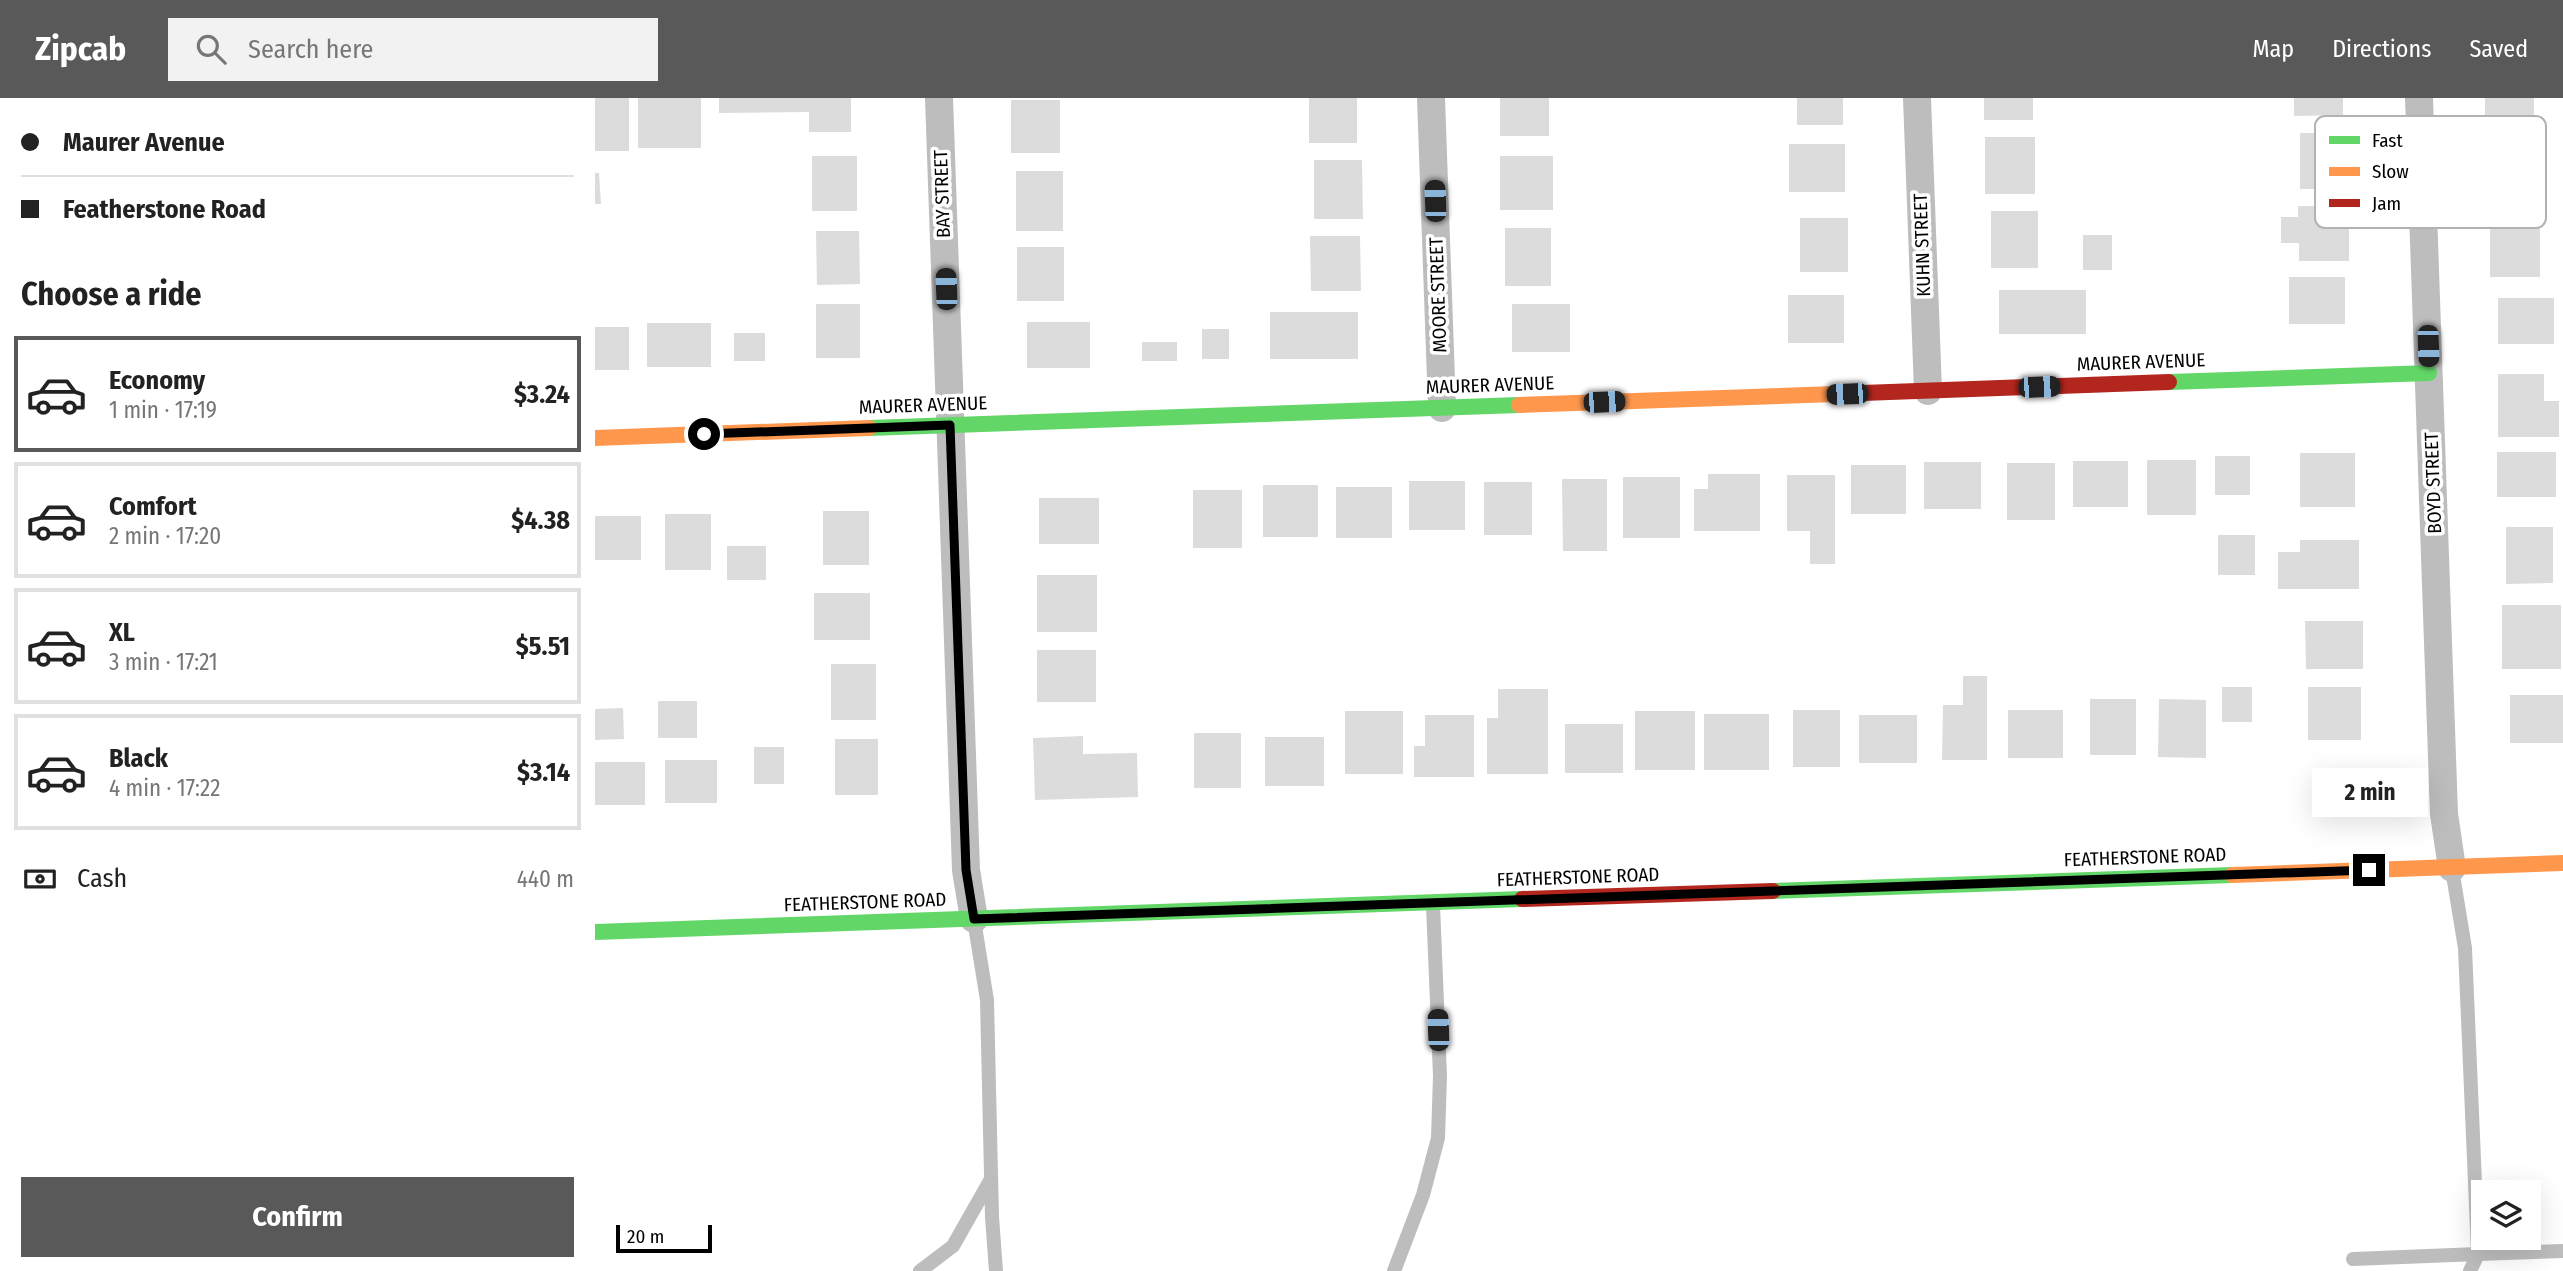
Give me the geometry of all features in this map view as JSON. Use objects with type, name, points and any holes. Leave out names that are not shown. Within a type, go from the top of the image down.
[{"type":"street","name":"BAY STREET","points":[[939,98],[966,870],[974,919]]},
{"type":"street","name":"MOORE STREET","points":[[1431,98],[1442,408]]},
{"type":"street","name":"KUHN STREET","points":[[1917,98],[1928,391]]},
{"type":"street","name":"BOYD STREET","points":[[2419,98],[2420,116]]},
{"type":"street","name":"BOYD STREET","points":[[2424,228],[2444,814],[2452,867]]},
{"type":"street","name":"MAURER AVENUE","points":[[595,438],[2429,373]]},
{"type":"street","name":"FEATHERSTONE ROAD","points":[[595,932],[2563,863]]},
{"type":"lane","points":[[2452,867],[2465,947],[2478,1254],[2470,1271]]},
{"type":"lane","points":[[1394,1271],[1423,1195],[1438,1138],[1440,1076],[1432,904]]},
{"type":"lane","points":[[974,919],[987,1000],[992,1217],[996,1271]]},
{"type":"lane","points":[[920,1271],[953,1246],[993,1174]]},
{"type":"lane","points":[[2354,1259],[2563,1251]]},
{"type":"building","points":[[595,98],[629,98],[629,151],[595,151]]},
{"type":"building","points":[[638,98],[701,98],[701,148],[638,148]]},
{"type":"building","points":[[719,98],[851,98],[851,132],[809,132],[809,112],[719,113]]},
{"type":"building","points":[[1309,98],[1357,98],[1357,143],[1309,143]]},
{"type":"building","points":[[1500,98],[1549,98],[1549,136],[1500,136]]},
{"type":"building","points":[[1797,98],[1843,98],[1843,125],[1797,125]]},
{"type":"building","points":[[1984,98],[2033,98],[2033,120],[1984,120]]},
{"type":"building","points":[[2294,98],[2343,98],[2343,115],[2294,116]]},
{"type":"building","points":[[2485,98],[2534,98],[2534,116],[2485,116]]},
{"type":"building","points":[[1011,100],[1060,100],[1060,153],[1011,153]]},
{"type":"building","points":[[2300,133],[2315,133],[2315,189],[2300,189]]},
{"type":"building","points":[[1985,137],[2035,137],[2035,194],[1985,194]]},
{"type":"building","points":[[1789,144],[1845,144],[1845,192],[1789,192]]},
{"type":"building","points":[[812,156],[857,156],[857,211],[812,211]]},
{"type":"building","points":[[1500,156],[1553,156],[1553,210],[1500,210]]},
{"type":"building","points":[[1314,160],[1362,160],[1363,219],[1314,219]]},
{"type":"building","points":[[1016,171],[1063,171],[1063,231],[1016,231]]},
{"type":"building","points":[[595,173],[599,173],[601,204],[595,204]]},
{"type":"building","points":[[2298,206],[2315,206],[2315,228],[2349,228],[2349,261],[2299,261],[2299,243],[2281,243],[2281,217],[2298,217]]},
{"type":"building","points":[[1991,211],[2038,211],[2038,268],[1991,268]]},
{"type":"building","points":[[1800,218],[1848,218],[1848,272],[1800,272]]},
{"type":"building","points":[[1505,228],[1551,228],[1551,286],[1505,286]]},
{"type":"building","points":[[2490,228],[2540,228],[2540,277],[2490,277]]},
{"type":"building","points":[[816,231],[859,231],[860,284],[817,285]]},
{"type":"building","points":[[2083,235],[2112,235],[2112,270],[2083,270]]},
{"type":"building","points":[[1310,236],[1360,236],[1361,291],[1311,291]]},
{"type":"building","points":[[1017,247],[1064,247],[1064,301],[1017,301]]},
{"type":"building","points":[[2289,277],[2345,277],[2345,324],[2289,324]]},
{"type":"building","points":[[1999,290],[2086,290],[2086,334],[1999,334]]},
{"type":"building","points":[[1788,295],[1844,295],[1844,343],[1788,343]]},
{"type":"building","points":[[2498,298],[2554,298],[2554,344],[2498,344]]},
{"type":"building","points":[[816,304],[860,304],[860,358],[816,358]]},
{"type":"building","points":[[1512,304],[1570,304],[1570,352],[1512,352]]},
{"type":"building","points":[[1270,312],[1358,312],[1358,359],[1270,359]]},
{"type":"building","points":[[1027,322],[1090,322],[1090,368],[1027,368]]},
{"type":"building","points":[[647,323],[711,323],[711,367],[647,367]]},
{"type":"building","points":[[595,327],[629,327],[629,370],[595,370]]},
{"type":"building","points":[[1202,329],[1229,329],[1229,359],[1202,359]]},
{"type":"building","points":[[734,333],[765,333],[765,361],[734,361]]},
{"type":"building","points":[[1142,342],[1177,342],[1177,361],[1142,361]]},
{"type":"building","points":[[2498,374],[2544,374],[2544,401],[2559,401],[2559,437],[2498,437]]},
{"type":"building","points":[[2497,452],[2556,452],[2556,497],[2497,497]]},
{"type":"building","points":[[2300,453],[2355,453],[2355,507],[2300,507]]},
{"type":"building","points":[[2215,456],[2250,456],[2250,495],[2215,495]]},
{"type":"building","points":[[2147,460],[2196,460],[2196,515],[2147,515]]},
{"type":"building","points":[[2073,461],[2128,461],[2128,507],[2073,507]]},
{"type":"building","points":[[1924,462],[1981,462],[1981,509],[1924,509]]},
{"type":"building","points":[[2007,463],[2055,463],[2055,520],[2007,520]]},
{"type":"building","points":[[1851,465],[1906,465],[1906,514],[1851,514]]},
{"type":"building","points":[[1708,474],[1760,474],[1760,531],[1694,531],[1694,489],[1708,489]]},
{"type":"building","points":[[1787,475],[1835,475],[1835,564],[1810,564],[1810,531],[1787,531]]},
{"type":"building","points":[[1623,477],[1680,477],[1680,538],[1623,538]]},
{"type":"building","points":[[1562,479],[1607,479],[1607,551],[1563,551]]},
{"type":"building","points":[[1409,481],[1465,481],[1465,530],[1409,530]]},
{"type":"building","points":[[1484,482],[1532,482],[1532,535],[1484,535]]},
{"type":"building","points":[[1263,485],[1318,485],[1318,537],[1263,537]]},
{"type":"building","points":[[1336,487],[1392,487],[1392,538],[1336,538]]},
{"type":"building","points":[[1193,490],[1242,490],[1242,548],[1193,548]]},
{"type":"building","points":[[1039,498],[1099,498],[1099,544],[1039,544]]},
{"type":"building","points":[[823,511],[869,511],[869,565],[823,565]]},
{"type":"building","points":[[665,514],[711,514],[711,570],[665,570]]},
{"type":"building","points":[[595,516],[641,516],[641,560],[595,560]]},
{"type":"building","points":[[2506,527],[2553,527],[2553,583],[2506,584]]},
{"type":"building","points":[[2218,535],[2255,535],[2255,575],[2218,575]]},
{"type":"building","points":[[2300,540],[2359,540],[2359,589],[2278,589],[2278,552],[2300,552]]},
{"type":"building","points":[[727,546],[766,546],[766,580],[727,580]]},
{"type":"building","points":[[1037,575],[1097,575],[1097,632],[1037,632]]},
{"type":"building","points":[[814,593],[870,593],[870,640],[814,640]]},
{"type":"building","points":[[2502,605],[2561,605],[2561,669],[2502,669]]},
{"type":"building","points":[[2305,621],[2363,621],[2363,669],[2306,669]]},
{"type":"building","points":[[1037,650],[1096,650],[1096,702],[1037,702]]},
{"type":"building","points":[[831,664],[876,664],[876,720],[831,720]]},
{"type":"building","points":[[1963,676],[1987,676],[1987,760],[1942,760],[1943,705],[1963,705]]},
{"type":"building","points":[[2222,687],[2252,687],[2252,722],[2222,722]]},
{"type":"building","points":[[2308,687],[2361,687],[2361,740],[2308,740]]},
{"type":"building","points":[[1498,689],[1548,689],[1548,774],[1487,774],[1487,718],[1498,718]]},
{"type":"building","points":[[2510,695],[2563,695],[2563,743],[2510,743]]},
{"type":"building","points":[[2090,699],[2136,699],[2136,755],[2090,755]]},
{"type":"building","points":[[2159,699],[2206,700],[2206,758],[2158,757]]},
{"type":"building","points":[[658,701],[697,701],[697,738],[658,738]]},
{"type":"building","points":[[623,708],[624,739],[595,740],[595,709]]},
{"type":"building","points":[[1793,710],[1840,710],[1840,767],[1793,767]]},
{"type":"building","points":[[2008,710],[2063,710],[2063,758],[2008,758]]},
{"type":"building","points":[[1345,711],[1403,711],[1403,774],[1345,774]]},
{"type":"building","points":[[1635,711],[1695,711],[1695,770],[1635,770]]},
{"type":"building","points":[[1704,714],[1769,714],[1769,770],[1704,770]]},
{"type":"building","points":[[1425,715],[1474,715],[1474,777],[1414,777],[1414,746],[1425,746]]},
{"type":"building","points":[[1859,715],[1917,715],[1917,763],[1859,763]]},
{"type":"building","points":[[1565,724],[1623,724],[1623,773],[1565,773]]},
{"type":"building","points":[[1194,733],[1241,733],[1241,788],[1194,788]]},
{"type":"building","points":[[1083,736],[1083,754],[1137,753],[1138,797],[1035,800],[1033,738]]},
{"type":"building","points":[[1265,737],[1324,737],[1324,786],[1265,786]]},
{"type":"building","points":[[835,739],[878,739],[878,795],[835,795]]},
{"type":"building","points":[[754,747],[784,747],[784,784],[754,784]]},
{"type":"building","points":[[665,760],[717,760],[717,803],[665,803]]},
{"type":"building","points":[[595,762],[645,762],[645,805],[595,805]]},
{"type":"traffic: fast","points":[[2169,382],[2429,373]]},
{"type":"traffic: fast","points":[[869,428],[1519,405]]},
{"type":"traffic: fast","points":[[1773,891],[2232,875]]},
{"type":"traffic: fast","points":[[595,932],[1522,899]]},
{"type":"traffic: slow","points":[[1519,405],[1835,394]]},
{"type":"traffic: slow","points":[[595,438],[869,428]]},
{"type":"traffic: slow","points":[[2232,875],[2563,863]]},
{"type":"traffic: jam","points":[[1835,394],[2169,382]]},
{"type":"traffic: jam","points":[[1522,899],[1773,891]]},
{"type":"route","points":[[704,434],[950,425],[966,870],[974,919],[2369,870]]}]
